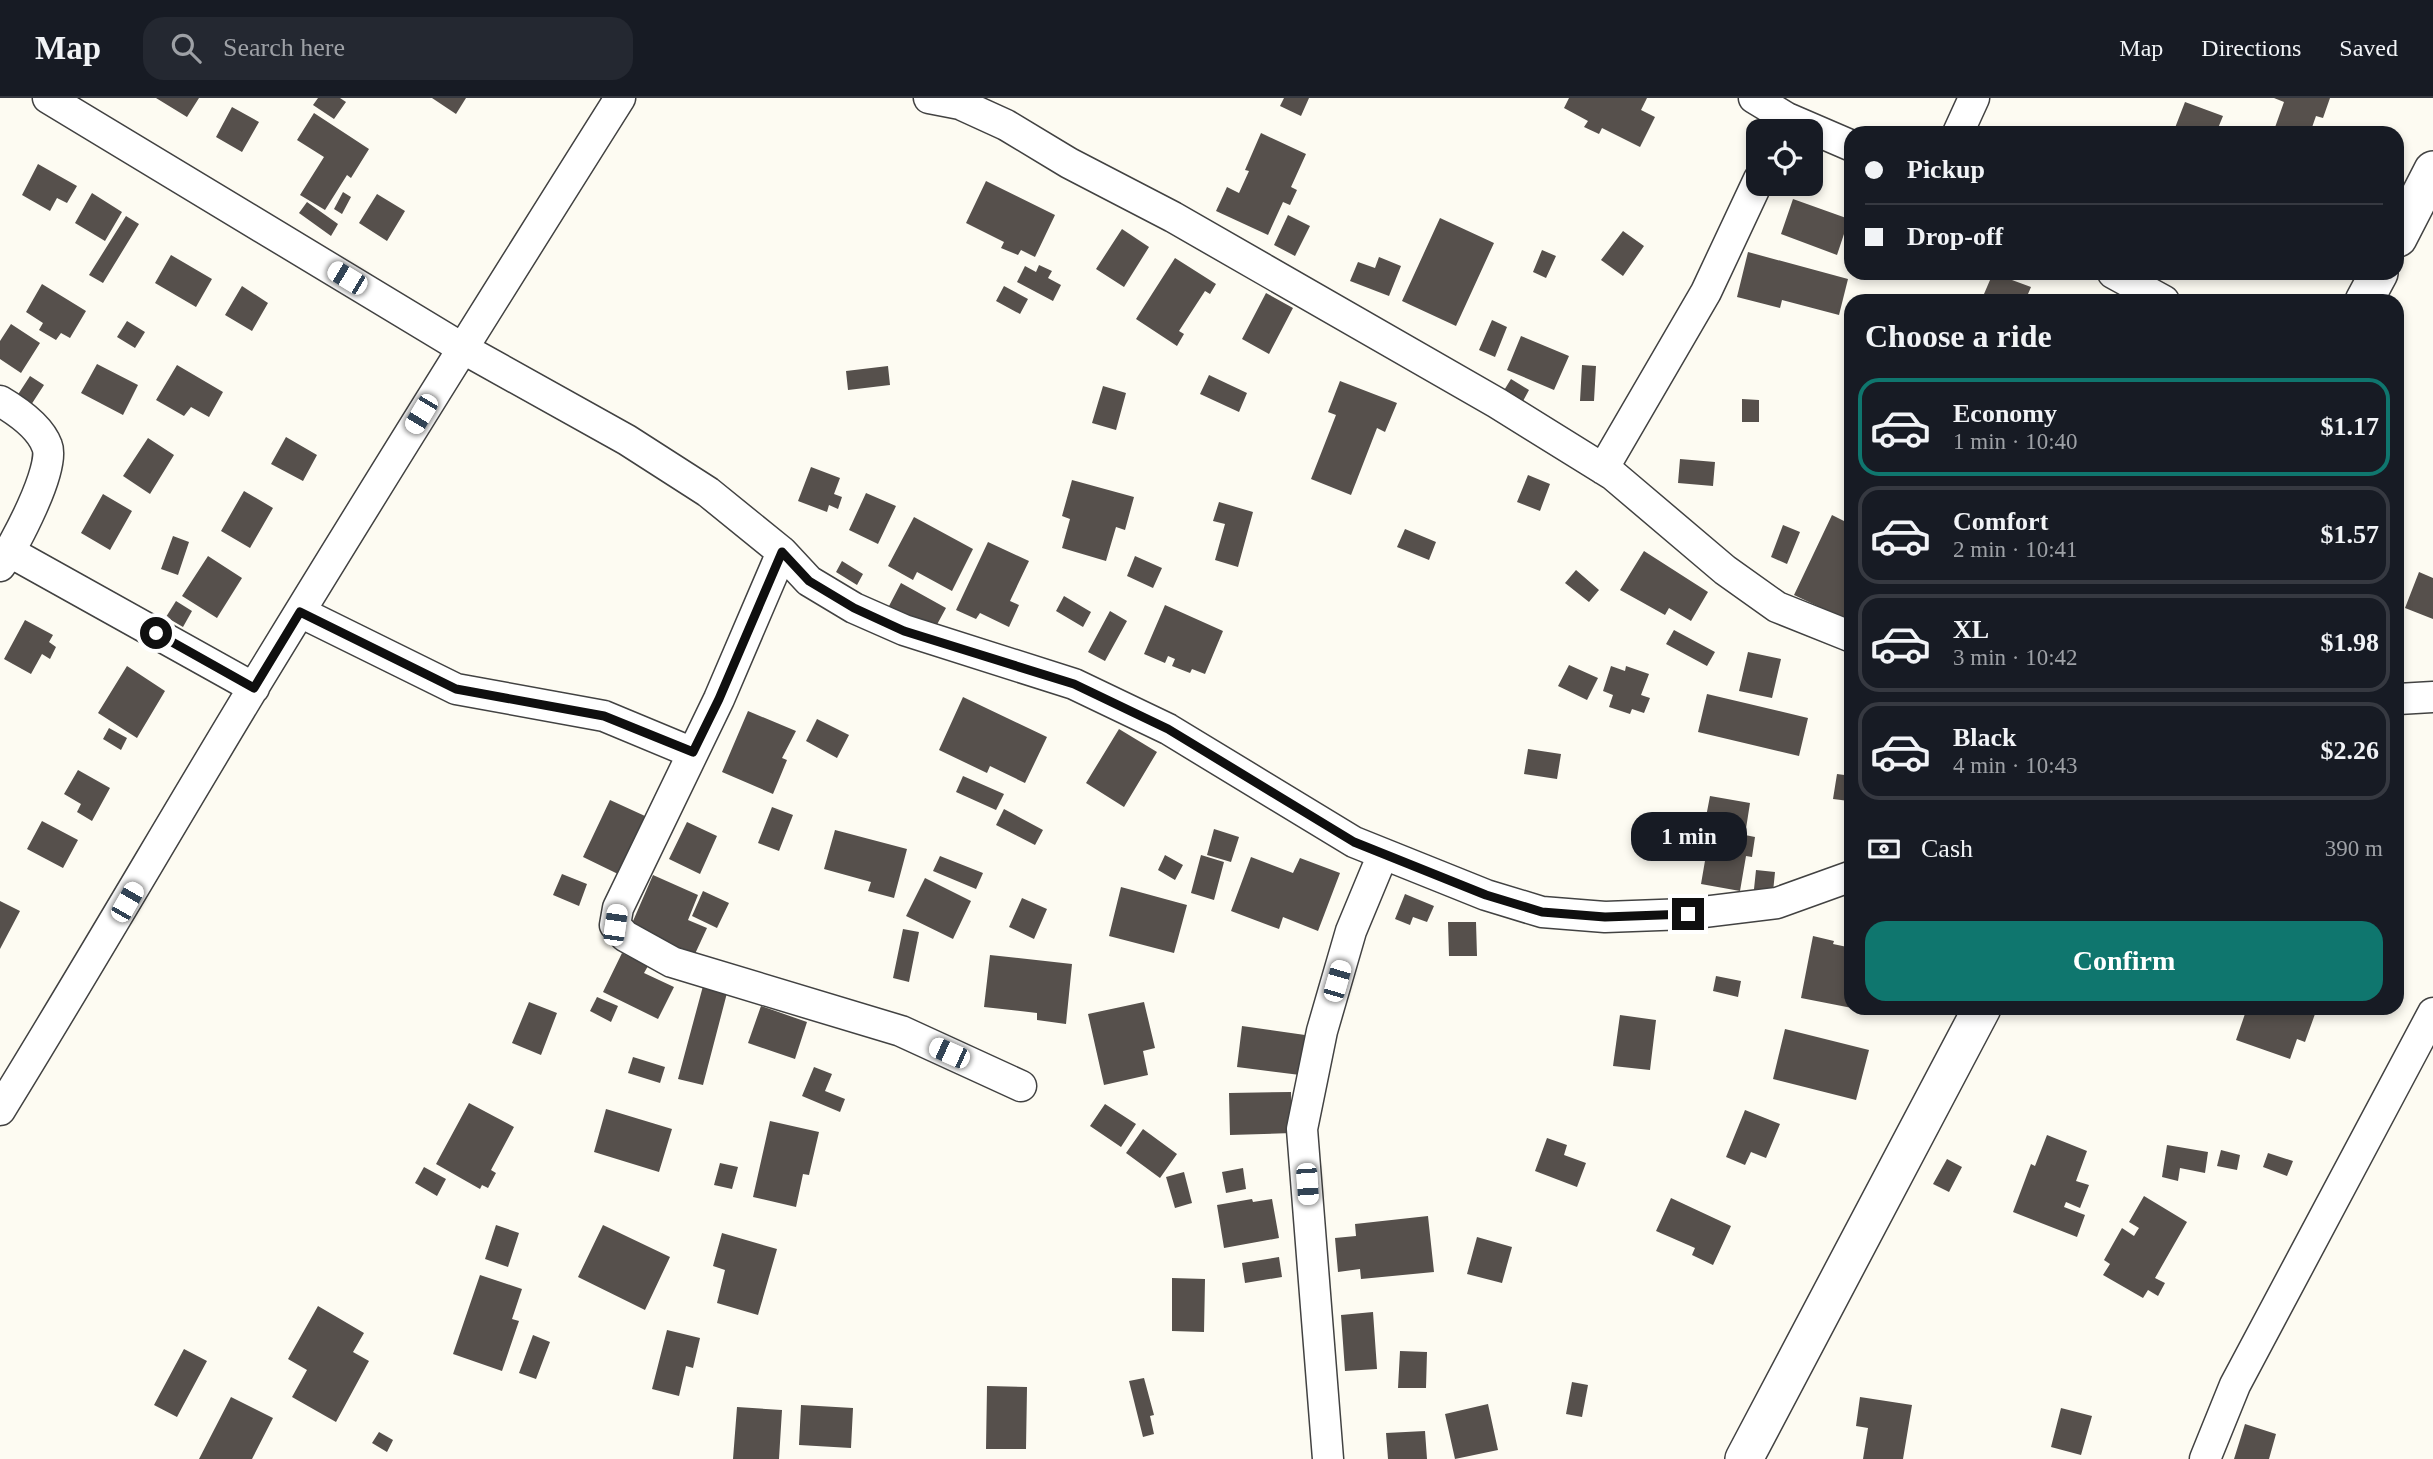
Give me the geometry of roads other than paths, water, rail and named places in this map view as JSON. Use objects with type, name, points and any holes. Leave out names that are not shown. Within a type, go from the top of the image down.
[{"type":"street","points":[[48,98],[462,348],[627,440],[708,492],[782,552],[809,581],[854,608],[904,631],[1074,684],[1168,729],[1354,842],[1486,895],[1542,912],[1605,917],[1688,914],[1777,903],[1844,879]]},
{"type":"street","points":[[0,1110],[300,612],[620,98]]},
{"type":"street","points":[[929,98],[960,104],[1006,125],[1069,163],[1173,217],[1485,396],[1603,469],[1725,570],[1777,607],[1844,634]]},
{"type":"street","points":[[1754,98],[1778,119]]},
{"type":"street","points":[[1961,126],[1974,98]]},
{"type":"street","points":[[1823,137],[1844,143]]},
{"type":"street","points":[[2404,226],[2433,170]]},
{"type":"street","points":[[1603,469],[1706,292],[1751,196]]},
{"type":"street","points":[[2126,280],[2151,294]]},
{"type":"street","points":[[0,401],[31,424],[48,446],[48,469],[5,559],[254,688]]},
{"type":"street","points":[[782,552],[719,699],[618,908],[615,925],[625,936],[673,962],[901,1031],[1021,1086]]},
{"type":"street","points":[[300,612],[456,689],[604,716],[693,752]]},
{"type":"street","points":[[2404,699],[2433,697]]},
{"type":"street","points":[[1328,1459],[1302,1129],[1322,1031],[1351,931],[1383,854]]},
{"type":"street","points":[[2205,1459],[2235,1385],[2433,1013]]},
{"type":"street","points":[[1744,1459],[1978,1015]]}]
